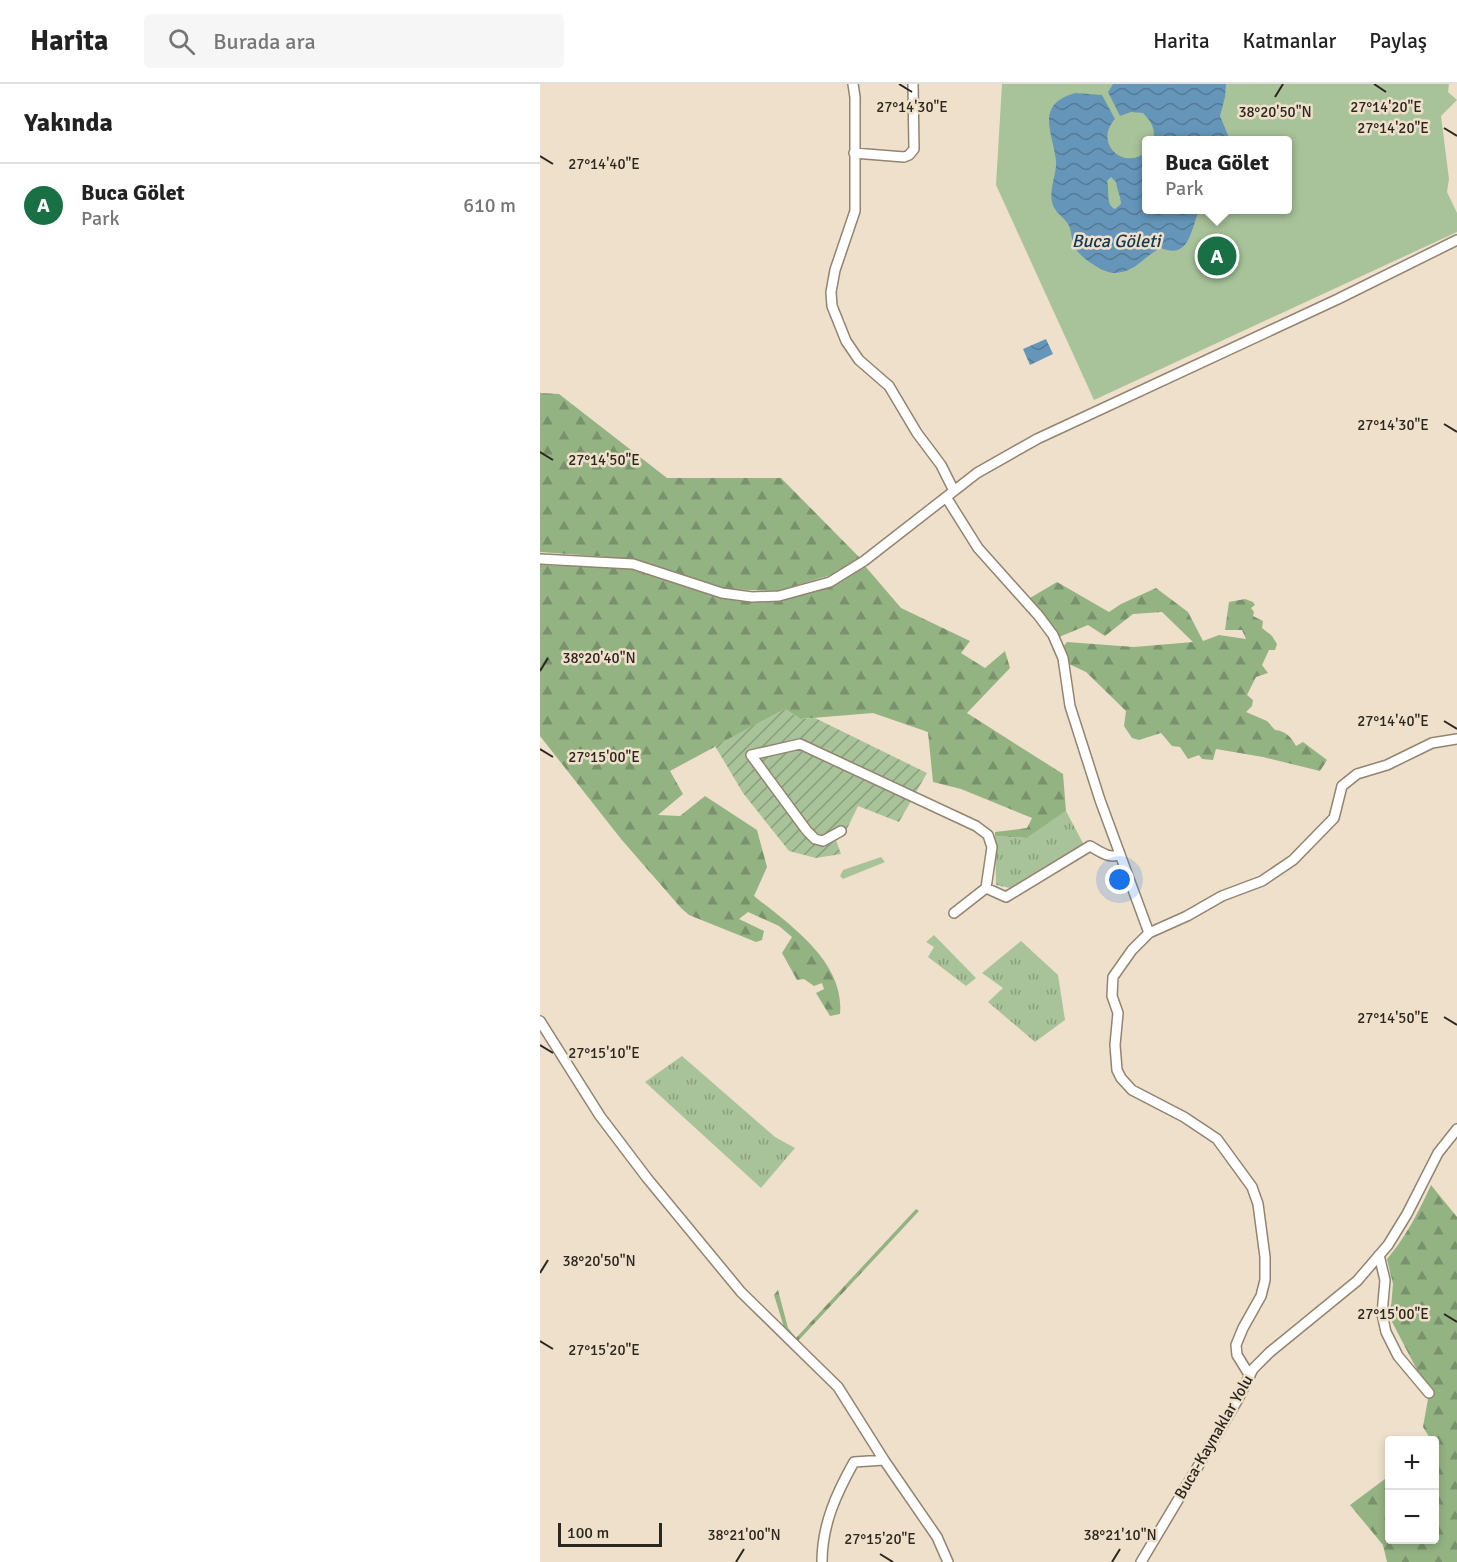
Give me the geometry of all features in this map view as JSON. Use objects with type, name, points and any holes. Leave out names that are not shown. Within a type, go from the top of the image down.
[{"type":"street","points":[[852,84],[855,97],[855,211],[835,270],[831,292],[835,315],[846,341],[860,360],[889,386],[917,433],[941,465],[954,490]]},
{"type":"street","points":[[854,153],[904,157],[911,154],[914,149],[913,84]]},
{"type":"street","points":[[540,559],[633,564],[722,593],[752,597],[779,596],[830,582],[864,561],[977,473],[1037,439],[1338,299],[1457,240]]},
{"type":"street","points":[[946,497],[978,548],[1053,635],[1063,658],[1071,706],[1100,800],[1149,933]]},
{"type":"street","points":[[1250,1376],[1237,1355],[1236,1345],[1261,1296],[1265,1280],[1265,1257],[1258,1204],[1252,1187],[1217,1139],[1184,1117],[1132,1089],[1121,1078],[1117,1070],[1115,1045],[1118,1013],[1112,996],[1113,977],[1131,950],[1149,933],[1187,916],[1222,896],[1262,881],[1293,860],[1334,818],[1342,786],[1357,774],[1387,765],[1432,743],[1457,739]]},
{"type":"street","points":[[840,831],[823,842],[815,840],[752,755],[800,744],[975,826],[988,835],[992,847],[986,888],[954,913]]},
{"type":"street","points":[[986,888],[1006,897],[1090,846],[1110,856],[1115,857],[1120,854]]},
{"type":"street","points":[[540,1021],[600,1116],[647,1178],[741,1292],[838,1387],[937,1538],[948,1562]]},
{"type":"street","name":"Buca-Kaynaklar Yolu","points":[[1141,1562],[1237,1401],[1253,1369],[1270,1352],[1357,1281],[1388,1245],[1407,1214],[1438,1153],[1457,1129]]},
{"type":"street","points":[[1379,1255],[1385,1280],[1382,1314],[1386,1332],[1398,1356],[1429,1393]]},
{"type":"street","points":[[822,1562],[824,1536],[836,1495],[854,1462],[884,1460]]},
{"type":"green space","points":[[1002,84],[1449,84],[1448,92],[1457,100],[1441,116],[1449,179],[1447,192],[1457,213],[1457,232],[1094,400],[996,185]]},
{"type":"green space","points":[[540,393],[559,394],[667,478],[781,478],[860,558],[831,575],[777,591],[722,589],[635,559],[540,552]]},
{"type":"green space","points":[[540,565],[632,568],[722,598],[757,602],[806,594],[839,583],[865,566],[901,608],[970,641],[961,653],[985,668],[1005,651],[1010,668],[967,713],[1063,774],[1066,811],[1027,838],[995,836],[995,832],[1027,828],[1032,818],[961,789],[933,782],[928,732],[873,713],[800,719],[785,709],[670,771],[683,794],[658,815],[680,816],[705,796],[757,830],[767,867],[754,896],[798,932],[824,961],[834,978],[839,995],[840,1014],[830,1016],[816,993],[824,989],[822,983],[814,986],[804,979],[797,980],[782,953],[792,937],[779,926],[748,912],[739,919],[764,931],[762,940],[756,942],[689,915],[621,839],[540,736]]},
{"type":"green space","points":[[1057,582],[1109,612],[1156,588],[1188,612],[1203,641],[1219,635],[1246,639],[1242,630],[1225,630],[1229,602],[1245,599],[1253,602],[1255,605],[1251,608],[1254,612],[1253,616],[1263,621],[1262,628],[1272,636],[1277,644],[1275,650],[1269,650],[1262,665],[1268,673],[1256,677],[1247,695],[1253,700],[1252,706],[1246,712],[1267,721],[1275,730],[1285,733],[1296,746],[1303,742],[1327,760],[1320,771],[1263,757],[1216,749],[1213,760],[1202,759],[1199,755],[1188,759],[1180,747],[1172,746],[1161,733],[1139,740],[1132,738],[1124,726],[1126,711],[1086,672],[1069,664],[1063,647],[1067,642],[1134,647],[1193,642],[1162,612],[1133,614],[1105,636],[1088,625],[1059,637],[1030,598]]},
{"type":"green space","points":[[785,709],[800,719],[815,718],[927,773],[899,822],[858,806],[845,833],[836,840],[841,854],[816,858],[789,851],[743,793],[715,746]]},
{"type":"green space","points":[[1066,811],[1084,845],[1010,888],[996,885],[995,836],[1027,838]]},
{"type":"green space","points":[[881,857],[885,862],[843,879],[840,876],[843,870]]},
{"type":"green space","points":[[934,935],[976,978],[966,986],[928,957],[934,947],[926,942]]},
{"type":"green space","points":[[1021,941],[1058,975],[1065,1020],[1035,1042],[988,1002],[1003,988],[982,973]]},
{"type":"green space","points":[[682,1056],[775,1137],[795,1148],[761,1188],[645,1082]]},
{"type":"green space","points":[[1431,1185],[1457,1217],[1457,1562],[1387,1562],[1383,1545],[1350,1505],[1385,1479],[1385,1544],[1439,1544],[1439,1436],[1429,1436],[1423,1427],[1429,1393],[1390,1318],[1393,1284],[1387,1259],[1412,1224]]},
{"type":"green space","points":[[916,1209],[919,1211],[798,1341],[784,1327],[774,1295],[778,1290],[788,1328],[796,1338]]},
{"type":"water","points":[[1113,84],[1226,84],[1220,116],[1228,136],[1154,136],[1152,125],[1143,113],[1131,112],[1120,116],[1108,92]]},
{"type":"water","name":"Buca Göleti","points":[[1075,93],[1102,95],[1115,119],[1109,128],[1107,137],[1109,145],[1121,156],[1129,158],[1142,154],[1142,214],[1198,214],[1188,241],[1183,247],[1170,251],[1161,248],[1134,267],[1114,273],[1098,267],[1076,250],[1069,226],[1055,209],[1051,197],[1056,161],[1049,121],[1054,105],[1062,98]],"holes":[[[1111,177],[1116,182],[1121,204],[1115,209],[1112,207],[1109,201],[1107,181]]]},
{"type":"water","points":[[1046,339],[1053,354],[1030,365],[1023,349]]},
{"type":"place","name":"Buca Gölet","points":[[1217,256]]}]
